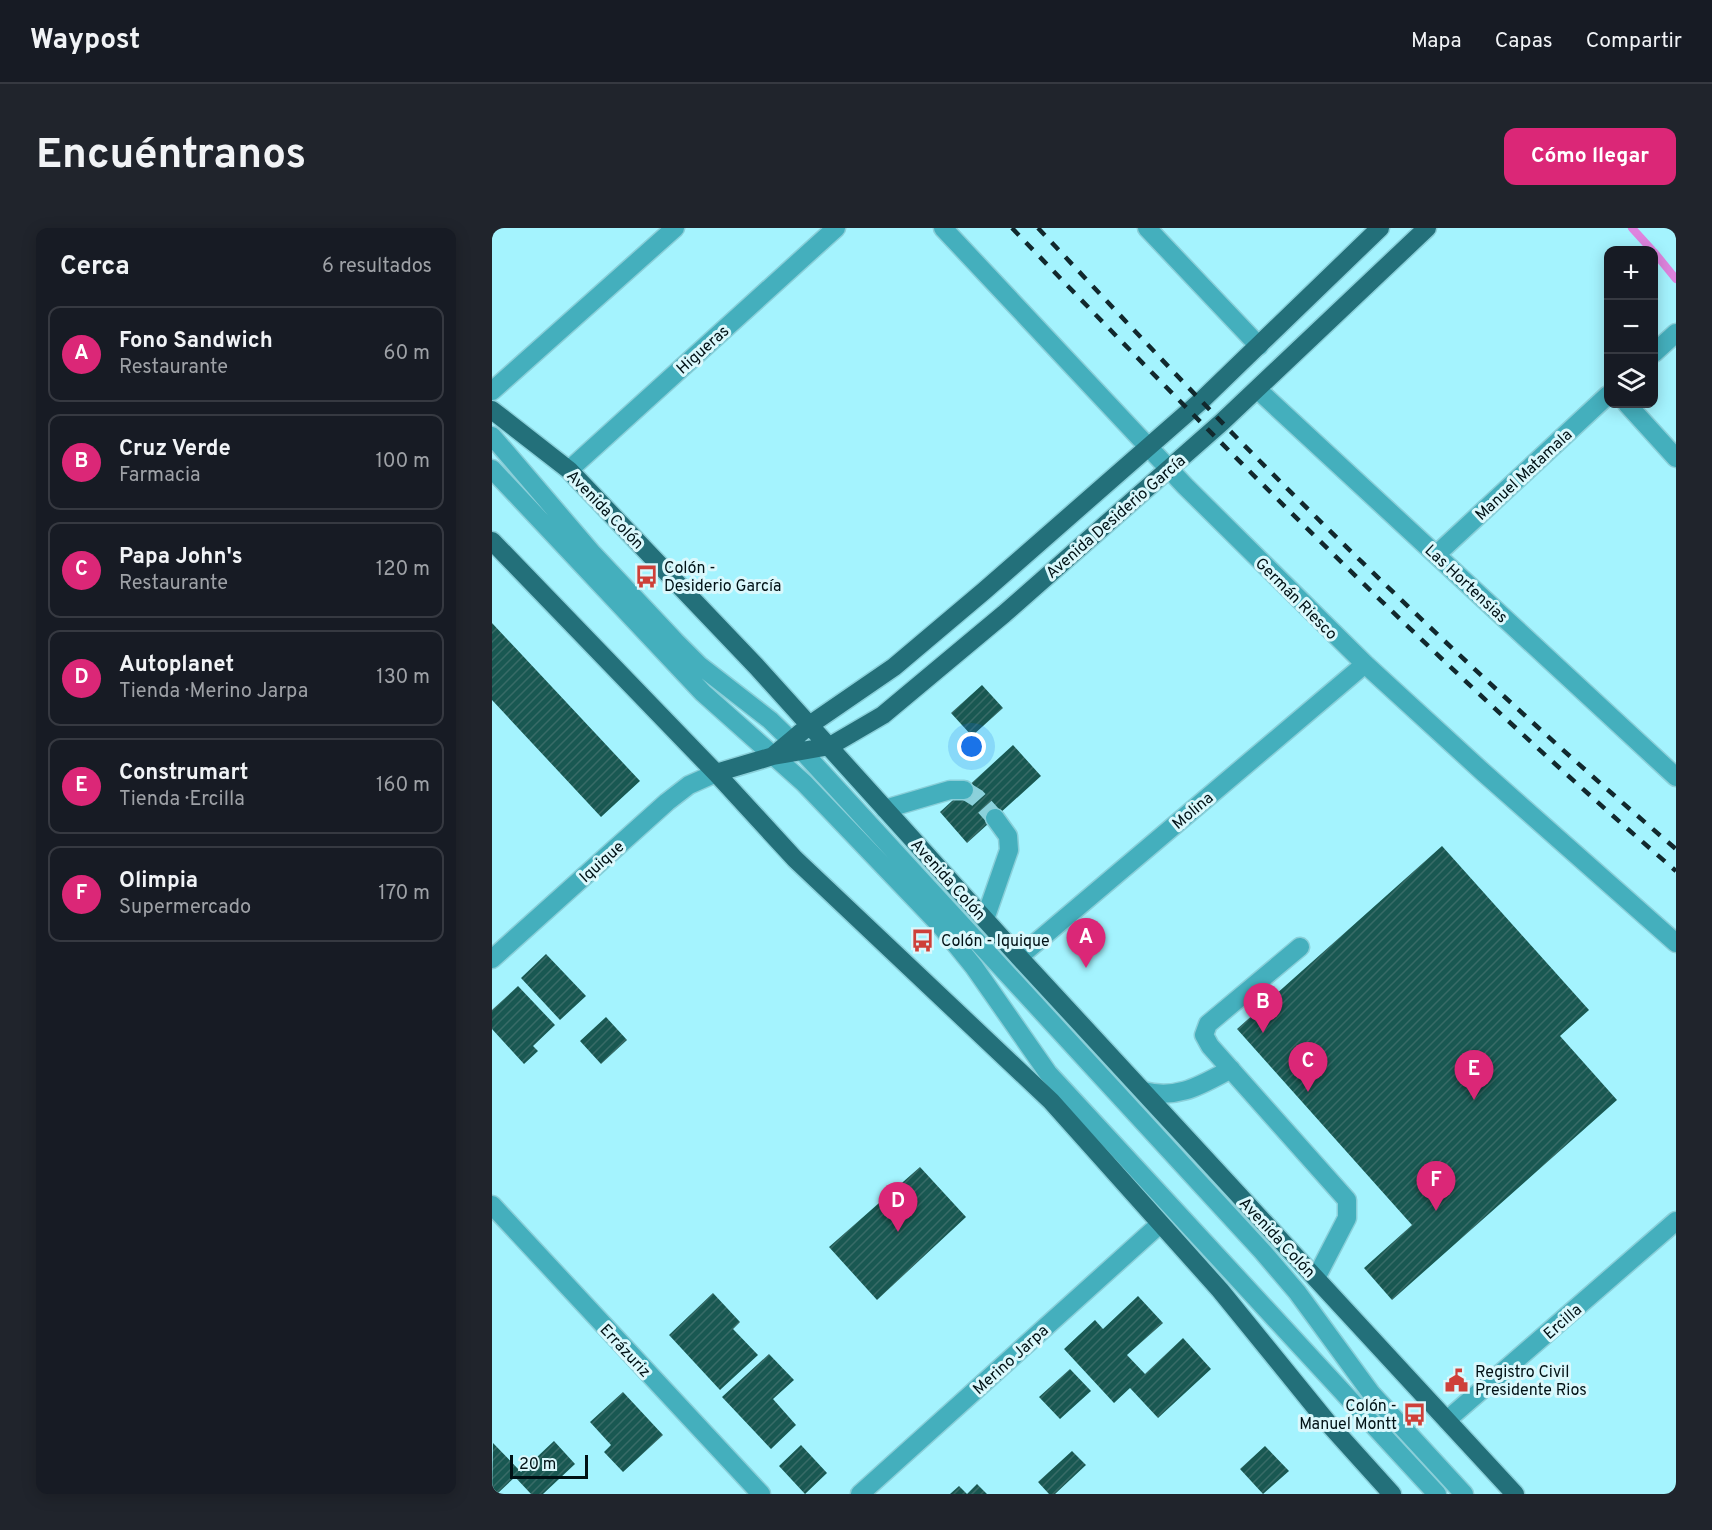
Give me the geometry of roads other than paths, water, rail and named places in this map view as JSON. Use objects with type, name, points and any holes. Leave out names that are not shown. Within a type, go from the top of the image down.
[{"type":"main road","name":"Avenida Desiderio García","points":[[798,746],[811,724],[894,667],[1149,447],[1259,346],[1380,228]]},
{"type":"main road","name":"Avenida Desiderio García","points":[[716,773],[798,746],[830,746],[863,730],[883,716],[1004,614],[1258,390],[1427,228]]},
{"type":"main road","name":"Avenida Colón","points":[[492,410],[569,470],[811,724],[985,920],[1515,1494]]},
{"type":"main road","points":[[492,541],[838,903],[1025,1075],[1220,1290],[1328,1423],[1392,1494]]},
{"type":"main road","points":[[984,591],[1004,614]]},
{"type":"street","points":[[492,391],[675,228]]},
{"type":"street","name":"Higueras","points":[[569,470],[836,228]]},
{"type":"street","name":"Germán Riesco","points":[[943,228],[1168,469],[1365,664],[1492,781],[1676,943]]},
{"type":"street","points":[[1147,228],[1259,346]]},
{"type":"street","points":[[1658,349],[1676,333]]},
{"type":"street","name":"Las Hortensias","points":[[1258,390],[1676,777]]},
{"type":"street","name":"Manuel Matamala","points":[[1437,554],[1604,398]]},
{"type":"street","points":[[1631,408],[1676,458]]},
{"type":"street","points":[[492,435],[593,554],[675,641],[699,664],[754,706],[798,746],[1262,1251],[1297,1292],[1371,1393],[1464,1494]]},
{"type":"street","points":[[492,469],[702,693],[773,756],[859,839],[940,925],[974,967],[1048,1073],[1437,1494]]},
{"type":"street","name":"Molina","points":[[1019,957],[1365,664]]},
{"type":"street","name":"Iquique","points":[[492,959],[667,802],[689,785],[716,773]]},
{"type":"street","points":[[885,809],[950,790],[964,790]]},
{"type":"street","points":[[985,920],[1009,850],[1008,836],[995,818]]},
{"type":"street","points":[[1300,947],[1208,1024],[1204,1035],[1206,1041],[1347,1200],[1347,1218],[1316,1278]]},
{"type":"street","points":[[1143,1091],[1166,1095],[1186,1093],[1231,1069]]},
{"type":"street","name":"Errázuriz","points":[[492,1205],[761,1494]]},
{"type":"street","name":"Ercilla","points":[[1447,1420],[1676,1221]]},
{"type":"street","name":"Merino Jarpa","points":[[860,1494],[1160,1224]]},
{"type":"waterway","points":[[1632,228],[1648,246]]},
{"type":"waterway","points":[[1658,257],[1676,279]]},
{"type":"tunnel","points":[[964,790],[977,798],[995,818]]},
{"type":"railway","points":[[1012,228],[1336,557],[1504,717],[1676,871]]},
{"type":"railway","points":[[1038,228],[1237,438],[1343,544],[1507,699],[1676,849]]},
{"type":"place","name":"Colón - Desiderio García","points":[[646,576]]},
{"type":"place","name":"Colón - Iquique","points":[[923,940]]},
{"type":"place","name":"Fono Sandwich","points":[[1086,968]]},
{"type":"place","name":"Cruz Verde","points":[[1263,1033]]},
{"type":"place","name":"Papa John's","points":[[1308,1092]]},
{"type":"place","name":"Construmart","points":[[1474,1100]]},
{"type":"place","name":"Olimpia","points":[[1436,1211]]},
{"type":"place","name":"Autoplanet","points":[[898,1232]]},
{"type":"place","name":"Registro Civil Presidente Rios","points":[[1457,1380]]},
{"type":"place","name":"Colón - Manuel Montt","points":[[1415,1414]]}]
